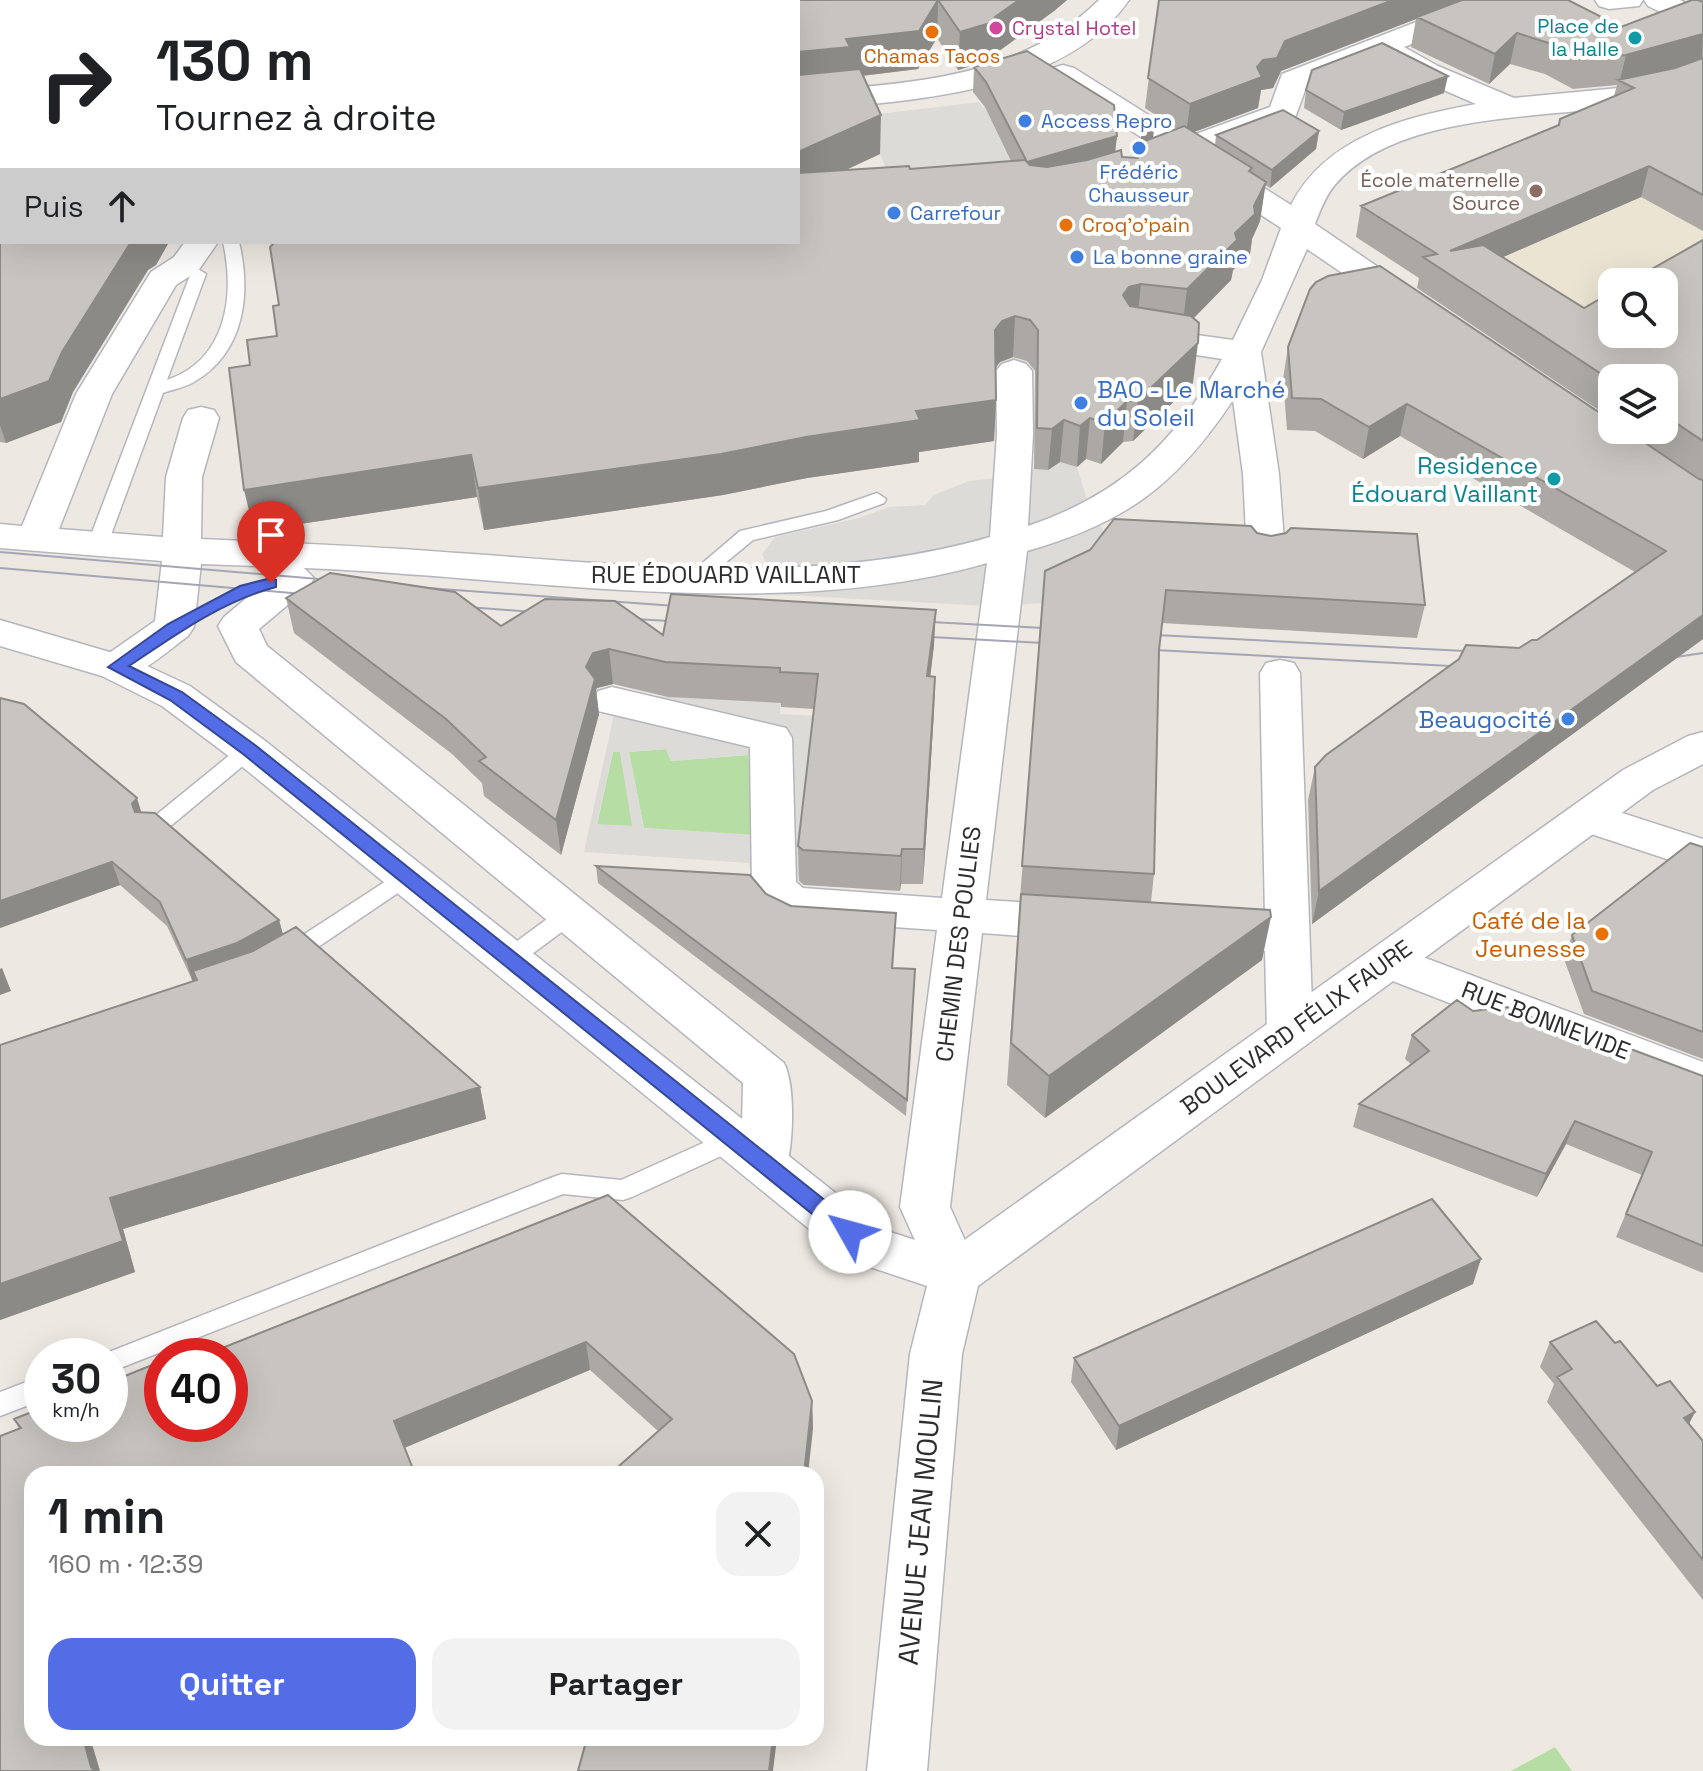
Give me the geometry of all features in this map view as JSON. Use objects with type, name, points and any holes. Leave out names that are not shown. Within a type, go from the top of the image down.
[{"type":"street","points":[[800,102],[983,77],[1067,44],[1104,14],[1115,0]]},
{"type":"street","points":[[1308,126],[1293,80],[1499,0]]},
{"type":"street","points":[[1609,0],[1629,0]]},
{"type":"street","points":[[1658,0],[1703,24]]},
{"type":"street","points":[[1381,46],[1427,72],[1512,108]]},
{"type":"street","points":[[1038,57],[1297,225],[1436,322]]},
{"type":"street","points":[[1124,172],[1183,150],[1308,126],[1389,137],[1447,119],[1512,108],[1616,98],[1703,74]]},
{"type":"street","name":"RUE ÉDOUARD VAILLANT","points":[[18,538],[576,574],[695,578],[853,576],[894,571],[1008,547],[1113,505],[1160,467],[1197,428],[1244,352],[1281,276],[1304,205],[1324,176],[1308,126]]},
{"type":"street","points":[[18,538],[94,394],[163,279],[200,258]]},
{"type":"street","points":[[1138,337],[1244,352],[1261,474],[1266,554]]},
{"type":"street","points":[[1008,547],[1015,434],[1014,371]]},
{"type":"street","points":[[174,627],[181,584],[184,477],[201,418]]},
{"type":"street","name":"CHEMIN DES POULIES","points":[[955,1274],[925,1207],[1008,547]]},
{"type":"street","name":"RUE ÉDOUARD VAILLANT","points":[[116,667],[174,627],[246,589],[373,559]]},
{"type":"street","points":[[295,578],[238,626],[250,653],[767,1076],[750,1152]]},
{"type":"street","points":[[0,633],[116,667],[176,696],[249,750],[864,1244],[955,1274]]},
{"type":"street","points":[[1280,673],[1290,1032]]},
{"type":"street","points":[[612,701],[771,738],[774,888],[792,904],[961,913],[1115,926]]},
{"type":"street","name":"BOULEVARD FÉLIX FAURE","points":[[1638,780],[1703,713]]},
{"type":"street","name":"BOULEVARD FÉLIX FAURE","points":[[955,1274],[1638,780],[1703,746]]},
{"type":"street","points":[[1282,796],[1326,758]]},
{"type":"street","points":[[1588,817],[1703,855]]},
{"type":"street","points":[[1159,929],[1287,935]]},
{"type":"street","name":"RUE BONNEVIDE","points":[[1388,961],[1703,1082]]},
{"type":"street","name":"AVENUE JEAN MOULIN","points":[[897,1771],[936,1354],[955,1274]]},
{"type":"lane","points":[[155,390],[192,376],[227,340],[237,296],[231,244]]},
{"type":"lane","points":[[98,543],[200,258]]},
{"type":"lane","points":[[695,578],[747,535],[831,516],[877,499]]},
{"type":"lane","points":[[153,829],[249,750]]},
{"type":"lane","points":[[266,968],[326,932],[406,876]]},
{"type":"lane","points":[[509,959],[570,914]]},
{"type":"lane","points":[[128,1354],[562,1184],[623,1190],[750,1152]]},
{"type":"lane","points":[[0,1404],[24,1395]]},
{"type":"shaded area","points":[[979,102],[983,108],[988,106],[1022,163],[1027,361],[1025,366],[1014,371],[975,377],[880,154],[820,121]]},
{"type":"shaded area","points":[[1681,149],[1703,161],[1703,462],[1678,441],[1678,364],[1598,364],[1598,394],[1404,268]]},
{"type":"shaded area","points":[[1060,462],[1077,467],[1089,506],[1041,527],[930,557],[806,569],[767,565],[762,554],[775,537],[859,518],[889,507],[925,505],[934,495],[969,481],[995,478],[1018,468],[1048,470]]},
{"type":"shaded area","points":[[1099,522],[1107,539],[1046,603],[987,606],[748,593],[941,574],[990,562]]},
{"type":"shaded area","points":[[618,696],[781,703],[780,714],[820,716],[796,894],[754,892],[749,863],[584,852]],"holes":[[[666,749],[671,761],[748,755],[760,835],[644,828],[629,752]],[[613,752],[620,752],[632,826],[597,824]]]},
{"type":"green space","points":[[666,749],[671,761],[748,755],[761,836],[644,828],[629,752]]},
{"type":"green space","points":[[613,752],[620,752],[633,826],[597,825]]},
{"type":"green space","points":[[1555,1747],[1572,1771],[1511,1771]]},
{"type":"building","points":[[800,0],[938,0],[919,31],[846,39],[850,47],[800,52]]},
{"type":"building","points":[[938,0],[1019,0],[995,17],[1000,20],[960,32]]},
{"type":"building","points":[[1159,0],[1393,0],[1285,41],[1277,58],[1263,60],[1257,67],[1262,77],[1190,104],[1148,78]]},
{"type":"building","points":[[1462,0],[1568,0],[1621,27],[1698,0],[1703,2],[1703,34],[1626,55],[1580,59],[1552,44],[1517,33],[1495,54],[1417,17]]},
{"type":"building","points":[[1382,43],[1448,76],[1344,112],[1306,90],[1312,70]]},
{"type":"building","points":[[1027,51],[1114,105],[1117,136],[1027,162],[986,82],[974,67]]},
{"type":"building","points":[[1703,58],[1703,195],[1649,166],[1450,251],[1483,245],[1584,308],[1598,300],[1598,348],[1678,348],[1678,268],[1654,268],[1703,240],[1703,441],[1678,424],[1678,364],[1598,364],[1598,372],[1423,257],[1437,254],[1361,206],[1559,125],[1560,119],[1634,88],[1618,80],[1675,68]]},
{"type":"building","points":[[860,69],[881,115],[800,151],[800,75]]},
{"type":"building","points":[[1283,110],[1319,131],[1272,170],[1216,135]]},
{"type":"building","points":[[1144,115],[1155,122],[1142,126]]},
{"type":"building","points":[[1184,126],[1252,168],[1249,171],[1266,182],[1254,206],[1255,214],[1235,233],[1237,240],[1187,289],[1141,284],[1129,287],[1123,295],[1130,306],[1191,316],[1199,323],[1198,343],[1138,400],[1127,401],[1105,423],[1090,418],[1080,426],[1064,420],[1052,429],[1037,428],[1038,330],[1030,320],[1015,316],[1002,321],[995,330],[996,400],[916,411],[920,420],[806,437],[721,454],[478,488],[471,455],[244,490],[229,368],[250,365],[247,340],[277,336],[273,306],[279,305],[270,247],[273,244],[800,244],[800,173],[909,166],[910,169],[1025,160],[1030,165],[1047,167],[1121,150],[1122,157],[1138,158],[1140,143]]},
{"type":"building","points":[[0,244],[130,244],[62,352],[49,381],[0,399]]},
{"type":"building","points":[[1380,266],[1598,412],[1598,444],[1647,444],[1703,480],[1703,615],[1319,891],[1315,767],[1326,755],[1459,659],[1466,645],[1519,648],[1537,640],[1666,551],[1407,404],[1369,427],[1321,399],[1292,398],[1288,347],[1310,289],[1328,276]]},
{"type":"building","points":[[1114,519],[1251,526],[1257,533],[1271,536],[1286,533],[1291,528],[1417,534],[1425,605],[1166,590],[1159,650],[1154,874],[1022,866],[1045,571],[1090,550]]},
{"type":"building","points":[[330,573],[455,592],[501,626],[545,599],[615,601],[663,635],[671,594],[936,610],[927,676],[935,677],[924,849],[902,849],[901,856],[803,850],[798,846],[818,674],[780,672],[780,668],[665,662],[609,649],[593,653],[586,667],[595,679],[556,820],[479,761],[486,757],[446,719],[286,598]]},
{"type":"building","points":[[0,698],[24,704],[137,798],[132,804],[135,812],[155,813],[279,920],[237,943],[186,960],[160,902],[112,862],[0,901]]},
{"type":"building","points":[[1690,843],[1703,847],[1703,1032],[1592,991],[1572,935]]},
{"type":"building","points":[[596,866],[750,875],[766,894],[791,906],[896,913],[892,968],[915,969],[907,1100]]},
{"type":"building","points":[[1021,894],[1270,910],[1271,917],[1049,1076],[1011,1043]]},
{"type":"building","points":[[296,927],[480,1087],[110,1198],[123,1241],[0,1284],[0,1045],[197,980],[193,971],[253,951]]},
{"type":"building","points":[[1457,1000],[1473,1011],[1507,1007],[1614,1049],[1612,1042],[1703,1076],[1703,1246],[1626,1214],[1652,1152],[1575,1121],[1546,1174],[1359,1104],[1429,1051],[1412,1035]]},
{"type":"building","points":[[608,1195],[794,1354],[812,1401],[805,1466],[619,1466],[672,1419],[586,1342],[394,1421],[412,1466],[24,1466],[24,1746],[85,1746],[95,1771],[0,1771],[0,1436],[21,1428],[14,1419],[24,1415],[24,1442],[128,1442],[128,1375],[144,1368],[144,1442],[248,1442],[247,1338]]},
{"type":"building","points":[[1432,1199],[1481,1259],[1119,1426],[1074,1358]]},
{"type":"building","points":[[1596,1321],[1615,1343],[1620,1341],[1657,1386],[1670,1381],[1695,1412],[1684,1418],[1703,1441],[1703,1560],[1557,1377],[1572,1369],[1550,1342]]},
{"type":"building","points":[[585,1746],[772,1746],[769,1771],[578,1771]]},
{"type":"tram line","points":[[0,552],[342,581]]},
{"type":"tram line","points":[[0,568],[315,595]]},
{"type":"tram line","points":[[414,587],[689,607]]},
{"type":"tram line","points":[[454,606],[546,613]]},
{"type":"tram line","points":[[618,618],[686,622]]},
{"type":"tram line","points":[[913,621],[1061,629]]},
{"type":"tram line","points":[[1137,634],[1484,652]]},
{"type":"tram line","points":[[913,636],[1061,644]]},
{"type":"tram line","points":[[1137,649],[1469,667]]},
{"type":"tram line","points":[[1656,660],[1703,653]]},
{"type":"place","name":"Crystal Hotel","points":[[996,28]]},
{"type":"place","name":"Chamas Tacos","points":[[932,32]]},
{"type":"place","name":"Place de la Halle","points":[[1635,38]]},
{"type":"place","name":"Access Repro","points":[[1025,121]]},
{"type":"place","name":"Frédéric Chausseur","points":[[1139,148]]},
{"type":"place","name":"École maternelle Source","points":[[1536,191]]},
{"type":"place","name":"Carrefour","points":[[894,213]]},
{"type":"place","name":"Croq'o'pain","points":[[1066,225]]},
{"type":"place","name":"La bonne graine","points":[[1077,257]]},
{"type":"place","name":"BAO - Le Marché du Soleil","points":[[1081,403]]},
{"type":"place","name":"Residence Édouard Vaillant","points":[[1554,479]]},
{"type":"place","name":"Beaugocité","points":[[1568,719]]},
{"type":"place","name":"Café de la Jeunesse","points":[[1602,934]]},
{"type":"route","points":[[271,583],[246,589],[174,627],[116,667],[176,696],[249,750],[850,1232]]}]
